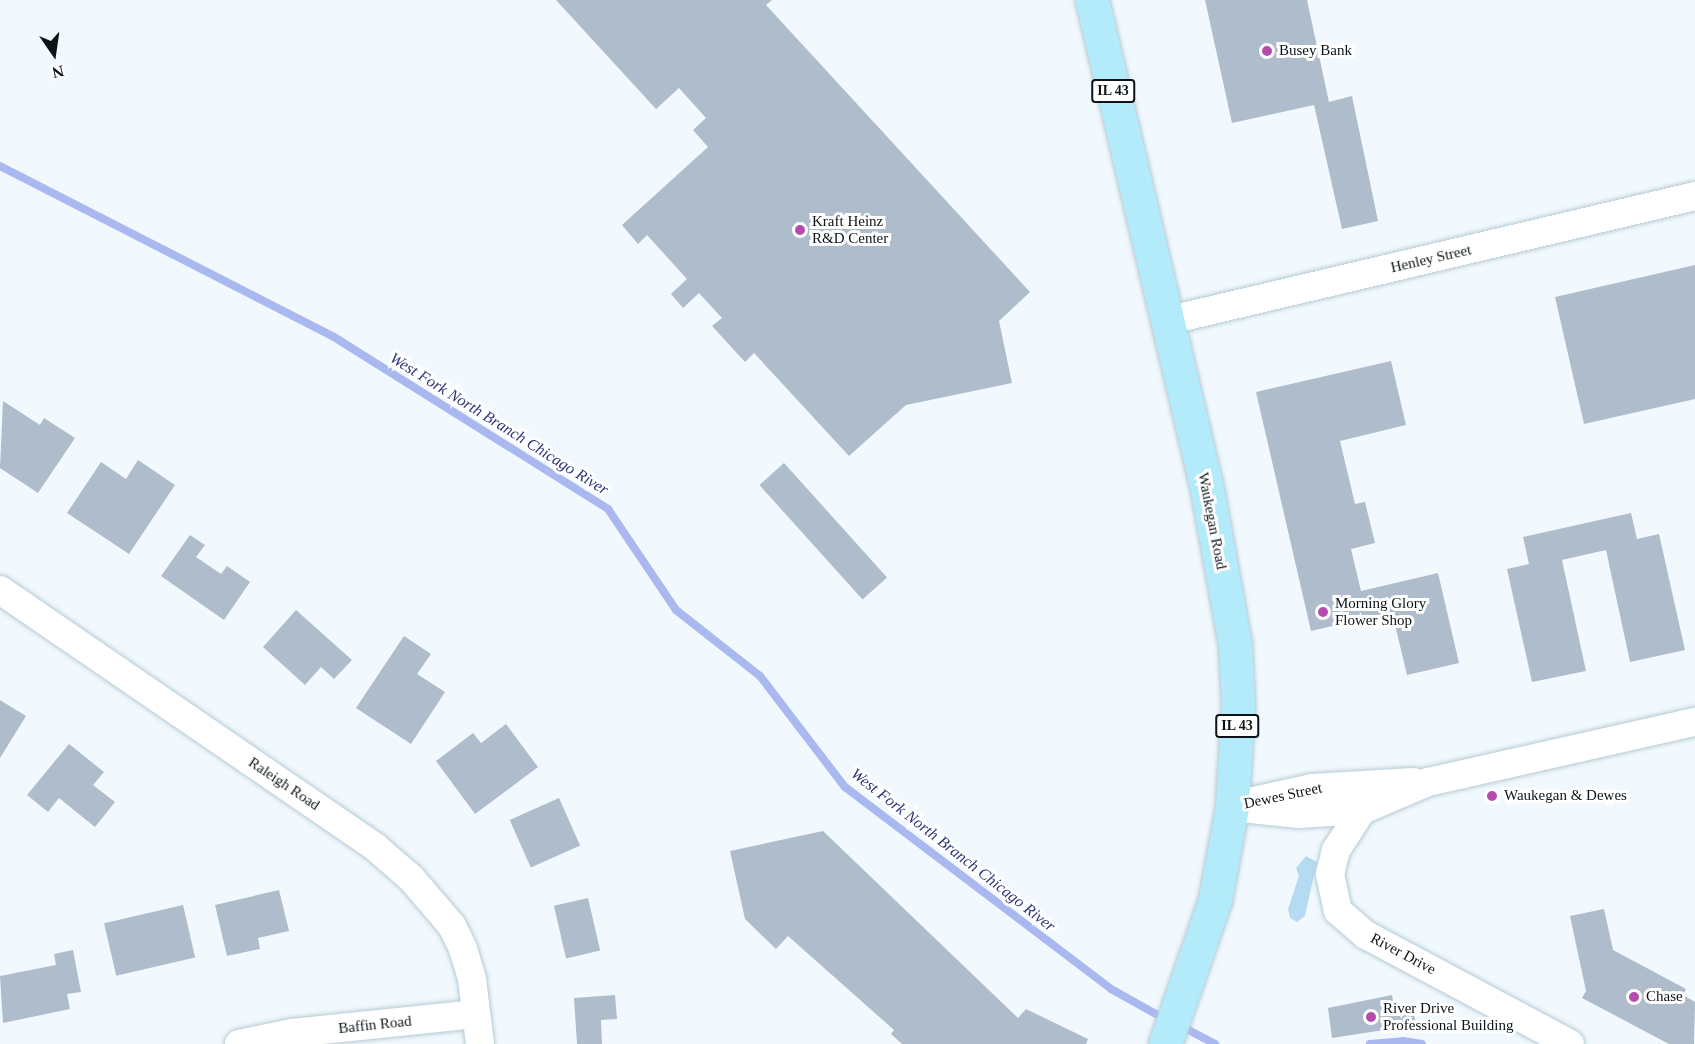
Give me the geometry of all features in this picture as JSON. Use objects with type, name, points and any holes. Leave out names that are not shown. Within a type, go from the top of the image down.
[{"type":"main road","name":"Waukegan Road","points":[[1092,0],[1207,489],[1235,645],[1238,705],[1232,807],[1215,900],[1183,1001],[1165,1044]]},
{"type":"street","name":"Henley Street","points":[[1166,321],[1695,196]]},
{"type":"street","name":"Raleigh Road","points":[[0,590],[375,848],[411,878],[452,926],[463,949],[480,1044]]},
{"type":"street","name":"Dewes Street","points":[[1232,807],[1312,788],[1428,782],[1695,722]]},
{"type":"street","name":"Dewes Street","points":[[1232,807],[1299,814],[1362,810],[1428,782]]},
{"type":"street","name":"River Drive","points":[[1362,810],[1336,850],[1330,874],[1338,911],[1366,935],[1570,1044]]},
{"type":"street","name":"Baffin Road","points":[[239,1044],[292,1034],[476,1014]]},
{"type":"shaded area","points":[[1306,856],[1317,862],[1305,916],[1297,922],[1290,918],[1288,909],[1299,876],[1296,868]]},
{"type":"building","name":"Kraft Heinz R&D Center","points":[[556,0],[772,0],[766,5],[1030,292],[999,321],[1012,383],[906,405],[849,456],[754,353],[745,362],[712,326],[722,318],[699,293],[683,308],[671,294],[687,279],[647,235],[638,244],[622,225],[708,147],[693,130],[706,118],[679,88],[656,109]]},
{"type":"building","name":"Busey Bank","points":[[1205,0],[1307,0],[1329,102],[1352,96],[1378,221],[1342,229],[1314,105],[1232,123]]},
{"type":"building","points":[[1695,265],[1695,399],[1584,424],[1555,297]]},
{"type":"building","points":[[1391,361],[1406,425],[1340,441],[1355,504],[1365,502],[1375,543],[1351,549],[1361,591],[1438,573],[1459,663],[1407,675],[1392,612],[1311,631],[1256,392]]},
{"type":"building","points":[[3,401],[40,425],[44,418],[75,438],[38,493],[0,468]]},
{"type":"building","points":[[138,460],[175,485],[129,554],[67,513],[101,462],[126,479]]},
{"type":"building","points":[[784,463],[887,577],[863,600],[759,485]]},
{"type":"building","points":[[1631,513],[1637,539],[1659,534],[1685,650],[1630,662],[1606,550],[1562,560],[1586,671],[1532,682],[1507,569],[1529,564],[1523,537]]},
{"type":"building","points":[[190,535],[205,545],[196,557],[221,574],[227,566],[250,582],[224,620],[161,576]]},
{"type":"building","points":[[296,610],[352,660],[334,679],[321,667],[305,685],[263,647]]},
{"type":"building","points":[[404,636],[431,654],[417,674],[445,692],[411,744],[356,708]]},
{"type":"building","points":[[0,700],[26,716],[0,758]]},
{"type":"building","points":[[506,724],[538,767],[475,814],[436,761],[473,733],[481,743]]},
{"type":"building","points":[[69,744],[104,772],[93,785],[115,802],[95,827],[59,798],[48,812],[27,795]]},
{"type":"building","points":[[559,798],[580,846],[531,867],[510,820]]},
{"type":"building","points":[[823,831],[1018,1018],[1026,1009],[1088,1039],[1086,1044],[902,1044],[891,1034],[894,1030],[788,936],[776,949],[745,919],[730,851]]},
{"type":"building","points":[[279,890],[289,931],[258,938],[260,949],[227,956],[215,905]]},
{"type":"building","points":[[588,898],[600,951],[566,958],[554,906]]},
{"type":"building","points":[[183,905],[195,958],[116,976],[104,923]]},
{"type":"building","name":"Chase","points":[[1604,909],[1613,950],[1686,989],[1683,995],[1695,1002],[1694,1044],[1669,1044],[1582,998],[1586,991],[1570,916]]},
{"type":"building","points":[[73,950],[81,992],[67,994],[70,1009],[3,1023],[0,976],[56,965],[54,954]]},
{"type":"building","points":[[615,995],[617,1019],[601,1020],[602,1044],[577,1044],[574,998]]},
{"type":"building","name":"River Drive Professional Building","points":[[1392,995],[1394,1007],[1412,1004],[1416,1025],[1332,1038],[1328,1008]]},
{"type":"waterway","name":"West Fork North Branch Chicago River","points":[[0,166],[334,337],[608,509],[676,610],[760,676],[845,787],[1111,989],[1165,1019]]},
{"type":"waterway","name":"West Fork North Branch Chicago River","points":[[1179,1025],[1215,1044]]},
{"type":"waterway","name":"West Fork North Branch Chicago River","points":[[1370,1044],[1403,1041],[1422,1044]]},
{"type":"place","name":"Busey Bank","points":[[1267,51]]},
{"type":"place","name":"Kraft Heinz R&D Center","points":[[800,230]]},
{"type":"place","name":"Morning Glory Flower Shop","points":[[1323,612]]},
{"type":"place","name":"Waukegan & Dewes","points":[[1492,796]]},
{"type":"place","name":"Chase","points":[[1634,997]]},
{"type":"place","name":"River Drive Professional Building","points":[[1371,1017]]}]
